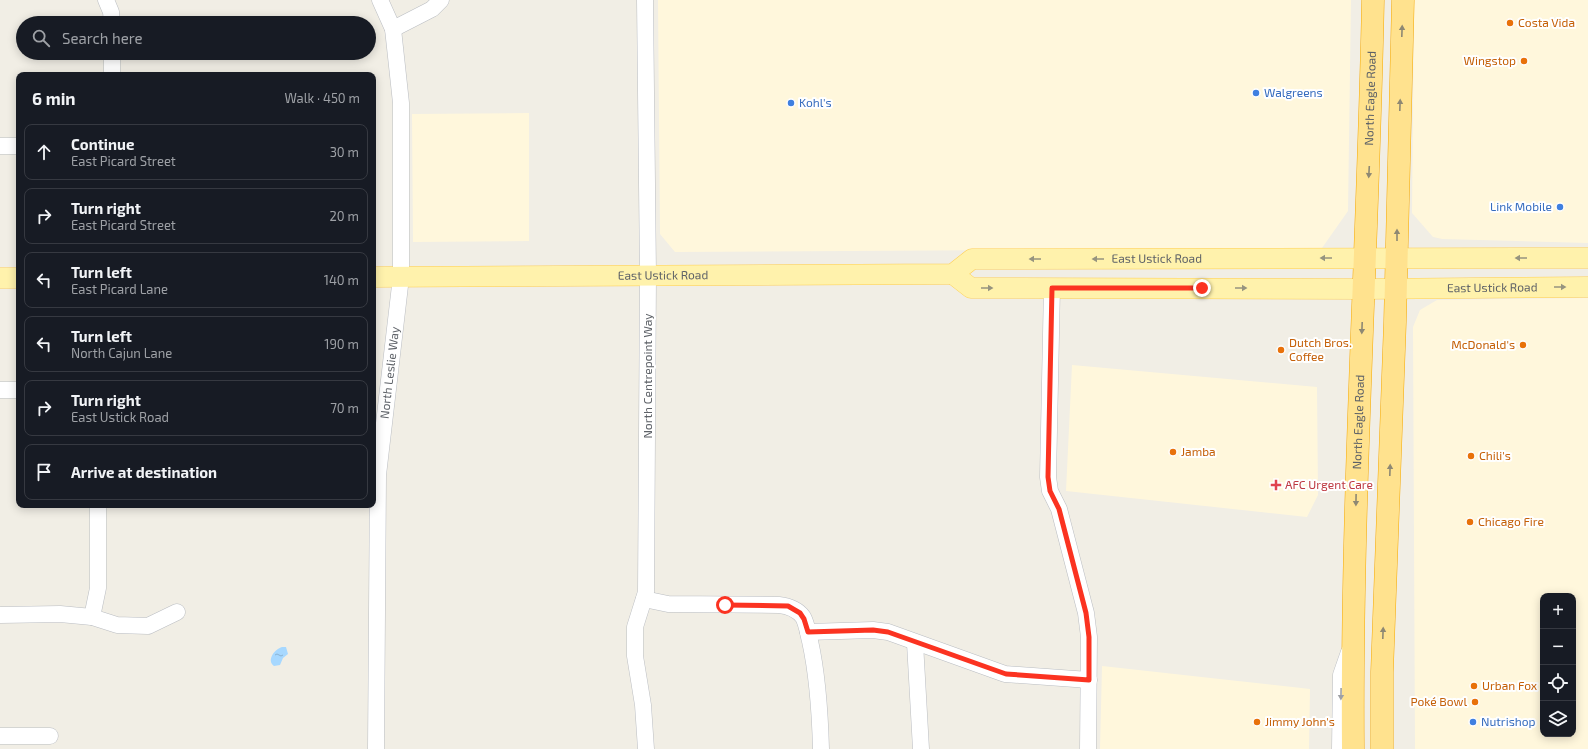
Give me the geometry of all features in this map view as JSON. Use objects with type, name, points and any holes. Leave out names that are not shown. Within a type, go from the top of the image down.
[{"type":"highway","name":"North Eagle Road","points":[[1353,749],[1352,643],[1358,443],[1370,167],[1374,0]]},
{"type":"highway","points":[[1382,749],[1382,672],[1397,258],[1403,0]]},
{"type":"main road","name":"East Ustick Road","points":[[376,277],[953,274],[972,259],[1397,258]]},
{"type":"main road","points":[[1397,258],[1588,258]]},
{"type":"main road","points":[[953,274],[971,288],[1364,289]]},
{"type":"main road","points":[[0,278],[16,278]]},
{"type":"main road","name":"East Ustick Road","points":[[1364,289],[1588,287]]},
{"type":"street","points":[[106,0],[111,16]]},
{"type":"street","name":"North Leslie Way","points":[[376,749],[378,476],[401,276],[401,103],[393,29],[380,0]]},
{"type":"street","points":[[393,29],[432,9],[441,0]]},
{"type":"street","name":"North Centrepoint Way","points":[[645,0],[648,275],[646,592],[635,627],[635,656],[643,705],[646,749]]},
{"type":"street","points":[[112,60],[112,72]]},
{"type":"street","points":[[0,146],[16,146]]},
{"type":"street","points":[[1052,288],[1048,477],[1050,491],[1059,509],[1086,613],[1089,637],[1088,749]]},
{"type":"street","points":[[0,390],[16,390]]},
{"type":"street","points":[[92,617],[98,588],[98,508]]},
{"type":"street","points":[[644,598],[668,604],[788,606],[800,613],[804,619],[814,657],[819,696],[821,749]]},
{"type":"street","points":[[0,615],[60,614],[92,617],[117,625],[148,626],[177,612]]},
{"type":"street","points":[[808,632],[873,630],[888,632],[915,643],[1006,674],[1089,680]]},
{"type":"street","points":[[915,643],[921,749]]},
{"type":"street","points":[[1340,749],[1341,675],[1352,643]]},
{"type":"street","points":[[0,736],[50,736]]},
{"type":"shaded area","points":[[658,0],[1351,0],[1348,211],[1322,248],[675,252],[660,234]]},
{"type":"shaded area","points":[[1414,0],[1588,0],[1588,243],[1442,239],[1433,237],[1412,213]]},
{"type":"shaded area","points":[[529,113],[529,241],[413,242],[412,114]]},
{"type":"shaded area","points":[[1588,298],[1588,749],[1415,749],[1413,327],[1420,310],[1437,300]]},
{"type":"shaded area","points":[[1072,365],[1317,387],[1318,495],[1307,517],[1066,491]]},
{"type":"shaded area","points":[[1102,666],[1310,689],[1309,749],[1100,749]]},
{"type":"water","points":[[282,647],[286,647],[288,654],[283,658],[280,665],[274,666],[271,661],[272,655]]},
{"type":"place","name":"Costa Vida","points":[[1510,23]]},
{"type":"place","name":"Wingstop","points":[[1524,61]]},
{"type":"place","name":"Walgreens","points":[[1256,93]]},
{"type":"place","name":"Kohl's","points":[[791,103]]},
{"type":"place","name":"Link Mobile","points":[[1560,207]]},
{"type":"place","name":"McDonald's","points":[[1523,345]]},
{"type":"place","name":"Dutch Bros. Coffee","points":[[1281,350]]},
{"type":"place","name":"Jamba","points":[[1173,452]]},
{"type":"place","name":"Chili's","points":[[1471,456]]},
{"type":"place","name":"AFC Urgent Care","points":[[1276,485]]},
{"type":"place","name":"Chicago Fire","points":[[1470,522]]},
{"type":"place","name":"Urban Fox","points":[[1474,686]]},
{"type":"place","name":"Poké Bowl","points":[[1475,702]]},
{"type":"place","name":"Jimmy John's","points":[[1257,722]]},
{"type":"place","name":"Nutrishop","points":[[1473,722]]},
{"type":"route","points":[[725,605],[788,606],[800,613],[804,619],[808,632],[873,630],[888,632],[915,643],[1006,674],[1089,680],[1089,637],[1086,613],[1059,509],[1050,491],[1048,477],[1048,418],[1052,288],[1202,288]]}]
